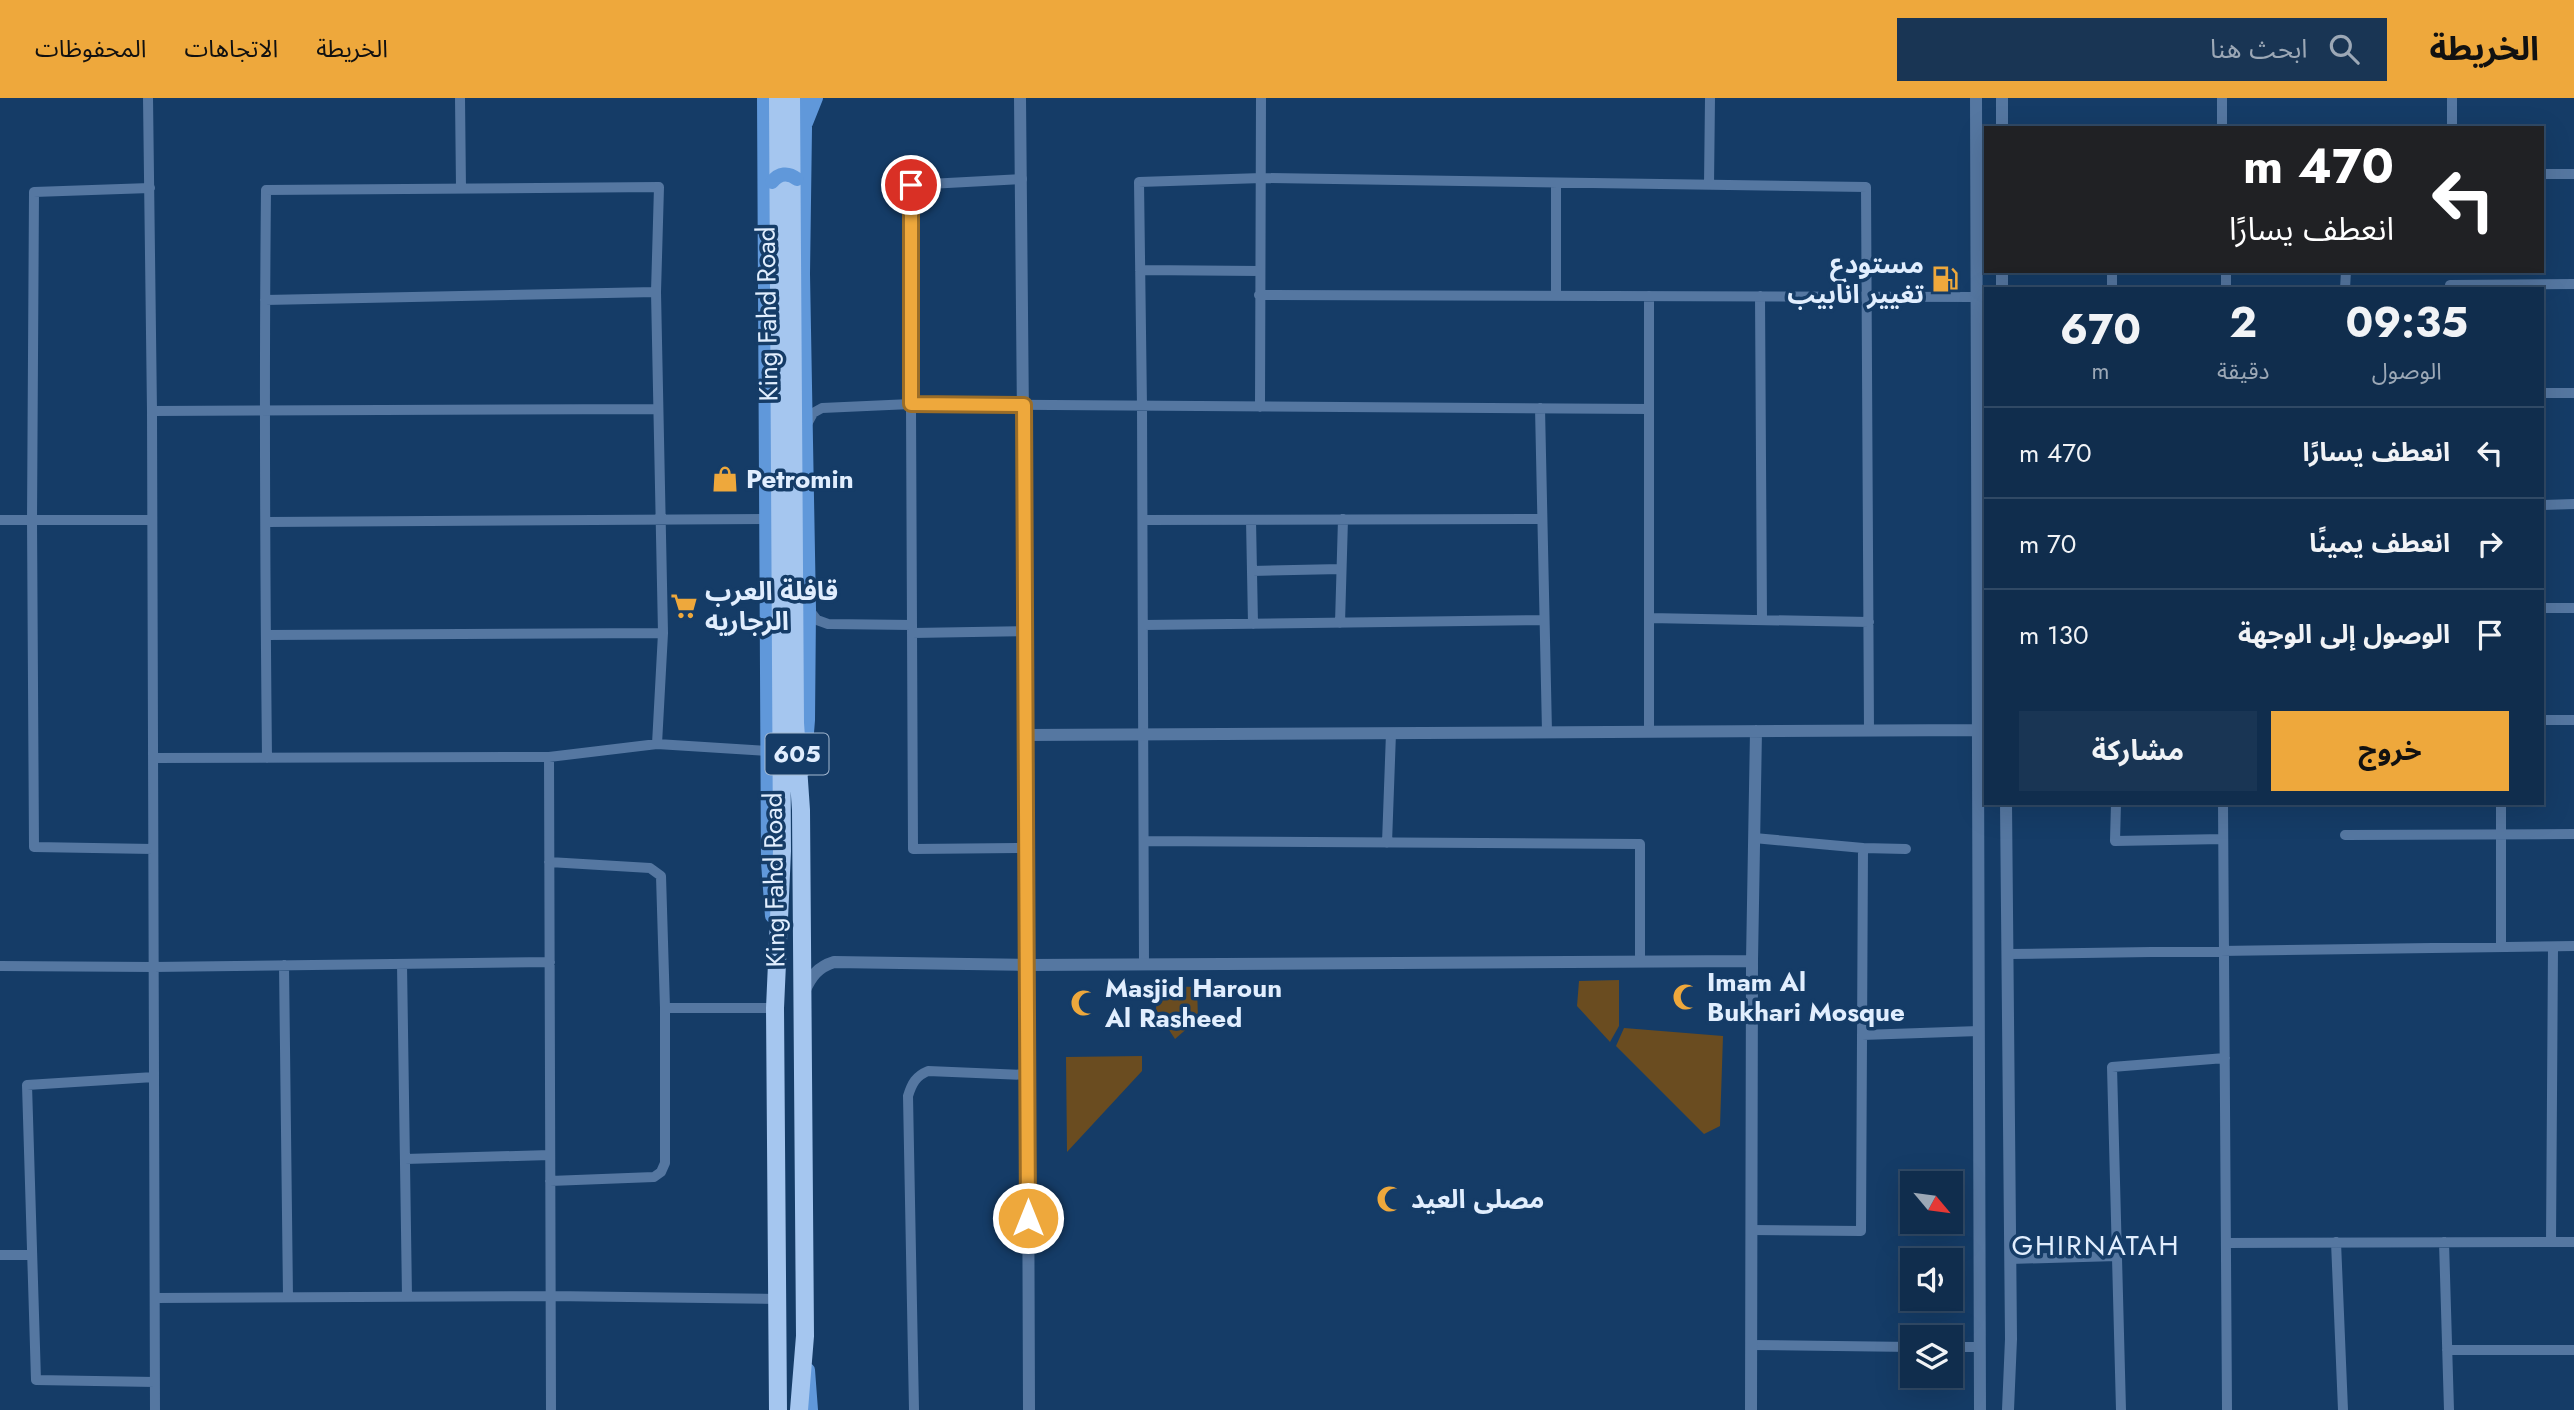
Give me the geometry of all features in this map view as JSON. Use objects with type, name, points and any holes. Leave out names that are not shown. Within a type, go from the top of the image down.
[{"type":"highway","name":"King Fahd Road","points":[[778,98],[782,851],[775,1008],[778,1410]]},
{"type":"highway","name":"King Fahd Road","points":[[791,98],[795,723],[801,810],[805,1336],[799,1410]]},
{"type":"main road","points":[[755,98],[764,117]]},
{"type":"main road","points":[[764,98],[768,862],[776,959]]},
{"type":"main road","points":[[801,810],[808,719],[809,609],[803,274],[806,194],[802,98]]},
{"type":"main road","points":[[805,128],[816,98]]},
{"type":"main road","points":[[765,198],[772,182],[782,174],[793,176],[806,194]]},
{"type":"main road","points":[[805,1336],[811,1410]]},
{"type":"street","points":[[148,98],[152,411],[155,1410]]},
{"type":"street","points":[[460,98],[461,188]]},
{"type":"street","points":[[1020,98],[1023,179],[1029,1410]]},
{"type":"street","points":[[1260,407],[1261,98]]},
{"type":"street","points":[[1709,185],[1710,98]]},
{"type":"street","points":[[2222,98],[2222,126]]},
{"type":"street","points":[[2452,98],[2452,126]]},
{"type":"street","points":[[1978,99],[1976,296],[1980,1410]]},
{"type":"street","points":[[2000,99],[2002,126]]},
{"type":"street","points":[[2544,174],[2574,174]]},
{"type":"street","points":[[1144,965],[1139,182],[1262,178],[1866,187],[1869,731]]},
{"type":"street","points":[[1023,179],[911,185],[913,849],[1027,848]]},
{"type":"street","points":[[1556,183],[1556,296]]},
{"type":"street","points":[[267,758],[264,411],[266,190],[659,187],[656,292],[663,633],[657,744]]},
{"type":"street","points":[[150,188],[34,192],[32,520],[34,847],[153,849]]},
{"type":"street","points":[[1140,270],[1259,271]]},
{"type":"street","points":[[2450,287],[2574,284]]},
{"type":"street","points":[[265,300],[656,292]]},
{"type":"street","points":[[1259,295],[1976,296]]},
{"type":"street","points":[[1649,296],[1649,732]]},
{"type":"street","points":[[1760,296],[1762,620]]},
{"type":"street","points":[[2544,393],[2574,393]]},
{"type":"street","points":[[807,424],[813,413],[822,408],[911,404],[1649,409]]},
{"type":"street","points":[[1540,408],[1547,732]]},
{"type":"street","points":[[152,411],[658,409]]},
{"type":"street","points":[[2544,505],[2574,505]]},
{"type":"street","points":[[267,522],[766,519]]},
{"type":"street","points":[[1340,623],[1343,519]]},
{"type":"street","points":[[1143,520],[1542,519]]},
{"type":"street","points":[[0,520],[152,520]]},
{"type":"street","points":[[1251,520],[1253,624]]},
{"type":"street","points":[[1252,571],[1341,569]]},
{"type":"street","points":[[2544,608],[2574,608]]},
{"type":"street","points":[[809,609],[817,620],[828,624],[1026,631]]},
{"type":"street","points":[[1649,618],[1869,622]]},
{"type":"street","points":[[1143,625],[1544,620]]},
{"type":"street","points":[[266,635],[663,633]]},
{"type":"street","points":[[2544,720],[2574,720]]},
{"type":"street","points":[[1026,735],[1979,730]]},
{"type":"street","points":[[1751,1410],[1752,961],[1756,731]]},
{"type":"street","points":[[1387,842],[1391,733]]},
{"type":"street","points":[[153,758],[549,757],[657,744],[768,751]]},
{"type":"street","points":[[549,757],[551,1410]]},
{"type":"street","points":[[2006,805],[2011,1339],[2008,1410]]},
{"type":"street","points":[[2116,805],[2115,841],[2224,839]]},
{"type":"street","points":[[2223,805],[2227,1410]]},
{"type":"street","points":[[2501,805],[2501,947]]},
{"type":"street","points":[[2345,835],[2574,834]]},
{"type":"street","points":[[1754,838],[1863,848],[1906,849]]},
{"type":"street","points":[[1144,841],[1640,844],[1640,962]]},
{"type":"street","points":[[1751,1230],[1861,1231],[1863,848]]},
{"type":"street","points":[[549,862],[650,868],[661,876],[665,1008],[665,1163],[661,1172],[653,1177],[550,1181]]},
{"type":"street","points":[[2008,954],[2574,946]]},
{"type":"street","points":[[2551,1242],[2553,947]]},
{"type":"street","points":[[802,997],[814,973],[824,965],[834,962],[1144,965],[1752,961]]},
{"type":"street","points":[[0,966],[153,967],[550,962]]},
{"type":"street","points":[[402,964],[407,1297]]},
{"type":"street","points":[[285,965],[288,1297]]},
{"type":"street","points":[[665,1008],[775,1008]]},
{"type":"street","points":[[1862,1035],[1979,1031]]},
{"type":"street","points":[[2121,1410],[2112,1067],[2225,1058]]},
{"type":"street","points":[[914,1410],[908,1096],[912,1083],[919,1075],[929,1071],[1027,1075]]},
{"type":"street","points":[[154,1077],[27,1085],[36,1380],[155,1382]]},
{"type":"street","points":[[405,1159],[550,1155]]},
{"type":"street","points":[[2226,1242],[2574,1242]]},
{"type":"street","points":[[2336,1242],[2343,1410]]},
{"type":"street","points":[[2444,1242],[2449,1410]]},
{"type":"street","points":[[0,1255],[32,1255]]},
{"type":"street","points":[[2010,1259],[2117,1256]]},
{"type":"street","points":[[155,1298],[551,1296],[778,1299]]},
{"type":"street","points":[[1751,1345],[1900,1346]]},
{"type":"street","points":[[1963,1347],[1980,1347]]},
{"type":"street","points":[[2447,1350],[2574,1350]]},
{"type":"shaded area","points":[[1619,980],[1619,1026],[1610,1042],[1577,1006],[1579,981]]},
{"type":"shaded area","points":[[1157,986],[1197,987],[1198,1019],[1175,1039],[1156,1010]]},
{"type":"shaded area","points":[[1624,1028],[1723,1036],[1720,1126],[1704,1134],[1616,1046]]},
{"type":"shaded area","points":[[1142,1056],[1142,1071],[1067,1152],[1066,1057]]},
{"type":"place","name":"مستودع تغيير انابيب","points":[[1945,279]]},
{"type":"place","name":"Petromin","points":[[725,479]]},
{"type":"place","name":"قافلة العرب الرجاريه","points":[[684,606]]},
{"type":"place","name":"Imam Al Bukhari Mosque","points":[[1686,997]]},
{"type":"place","name":"Masjid Haroun Al Rasheed","points":[[1084,1003]]},
{"type":"place","name":"مصلى العيد","points":[[1390,1199]]},
{"type":"district","name":"GHIRNATAH","points":[[2096,1245]]},
{"type":"route","points":[[911,185],[911,404],[1024,405],[1028,1218]]}]
